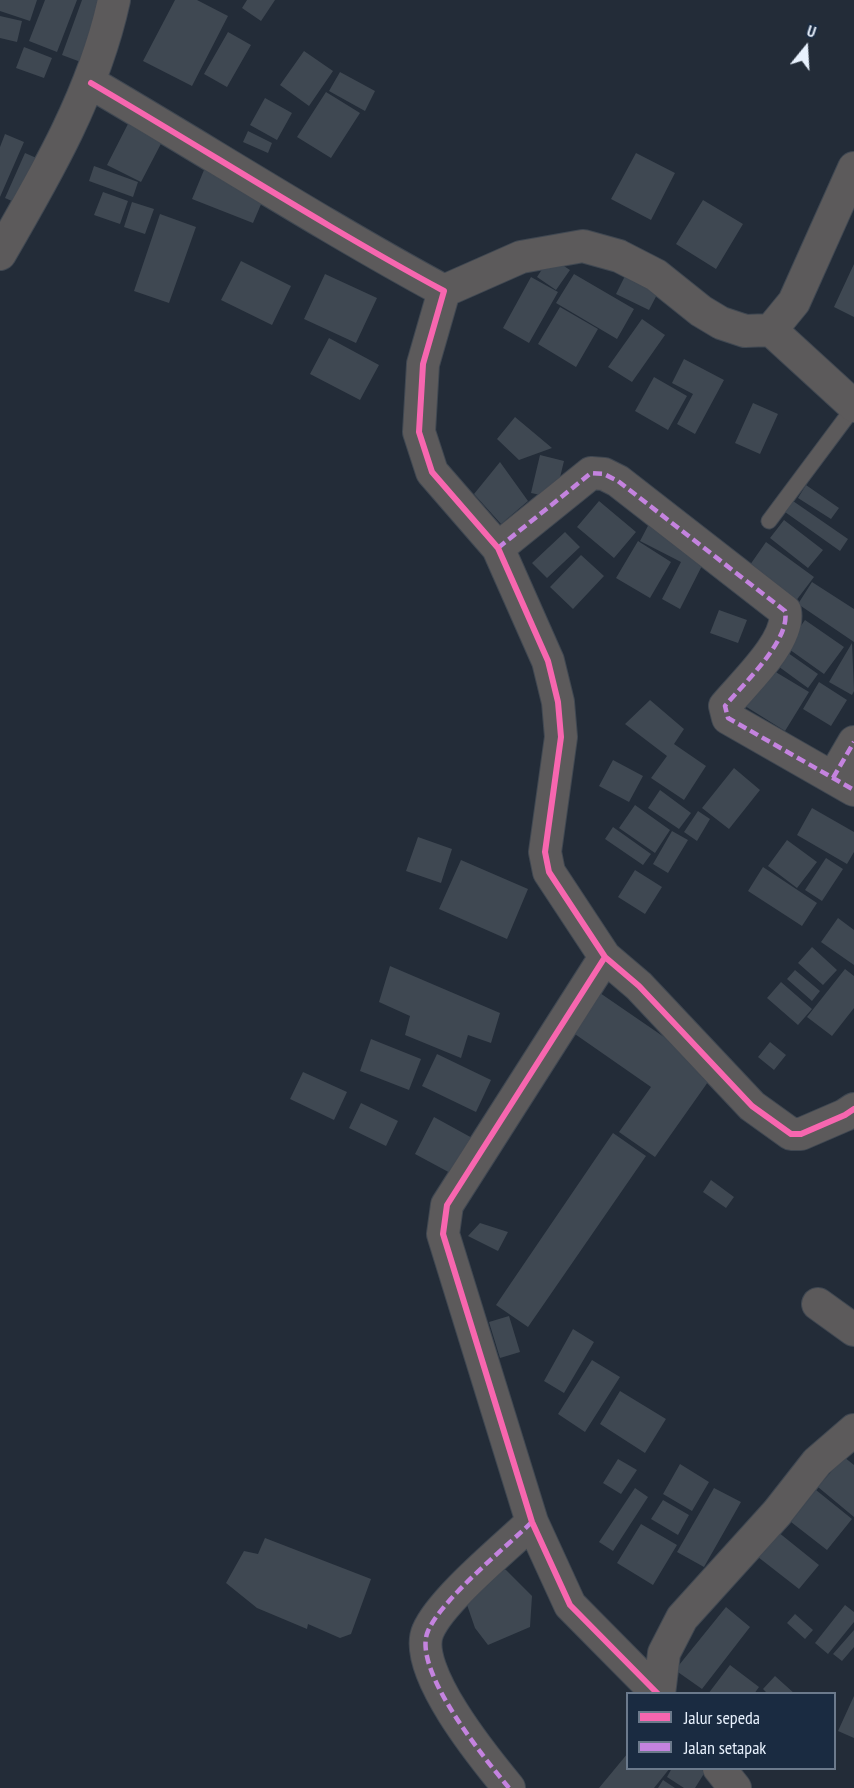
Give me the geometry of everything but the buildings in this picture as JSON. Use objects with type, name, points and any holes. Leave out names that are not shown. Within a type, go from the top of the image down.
[{"type":"street","points":[[0,254],[45,176],[91,83],[114,0]]},
{"type":"street","points":[[91,83],[216,156],[350,240],[444,291]]},
{"type":"street","points":[[771,330],[794,302],[854,168]]},
{"type":"street","points":[[444,291],[521,257],[583,246],[619,256],[656,275],[700,311],[721,323],[745,331],[771,330],[854,407]]},
{"type":"street","points":[[444,291],[423,364],[419,432],[432,472],[498,548],[548,661],[558,702],[561,737],[545,852],[549,872],[605,957],[639,986],[752,1106],[779,1127],[791,1134],[801,1134],[854,1109]]},
{"type":"street","points":[[498,548],[591,473],[604,474],[618,481],[785,611],[787,622],[779,640],[725,706],[726,712],[736,724],[844,784],[854,742]]},
{"type":"street","points":[[605,957],[447,1205],[443,1234],[532,1522],[570,1605],[656,1692]]},
{"type":"street","points":[[818,1304],[854,1330]]},
{"type":"street","points":[[658,1692],[664,1653],[682,1618],[777,1513],[817,1462],[854,1430]]},
{"type":"street","points":[[509,1788],[471,1741],[431,1673],[427,1651],[427,1632],[445,1605],[532,1522]]},
{"type":"street","points":[[721,1770],[735,1788]]},
{"type":"lane","points":[[769,521],[854,407]]},
{"type":"marked path","points":[[498,548],[591,473],[604,474],[618,481],[785,611],[785,622],[774,648],[725,706],[728,718],[854,790]]},
{"type":"marked path","points":[[833,778],[854,742]]},
{"type":"marked path","points":[[509,1788],[453,1713],[430,1667],[426,1647],[428,1631],[446,1604],[532,1522],[533,1525]]},
{"type":"cycle path","points":[[91,83],[311,215],[444,291],[423,364],[419,432],[432,472],[498,548],[548,661],[558,702],[561,737],[545,852],[549,872],[605,957],[639,986],[752,1106],[791,1134],[801,1134],[854,1109]]},
{"type":"cycle path","points":[[605,957],[447,1205],[443,1234],[532,1522],[570,1605],[656,1692]]}]
